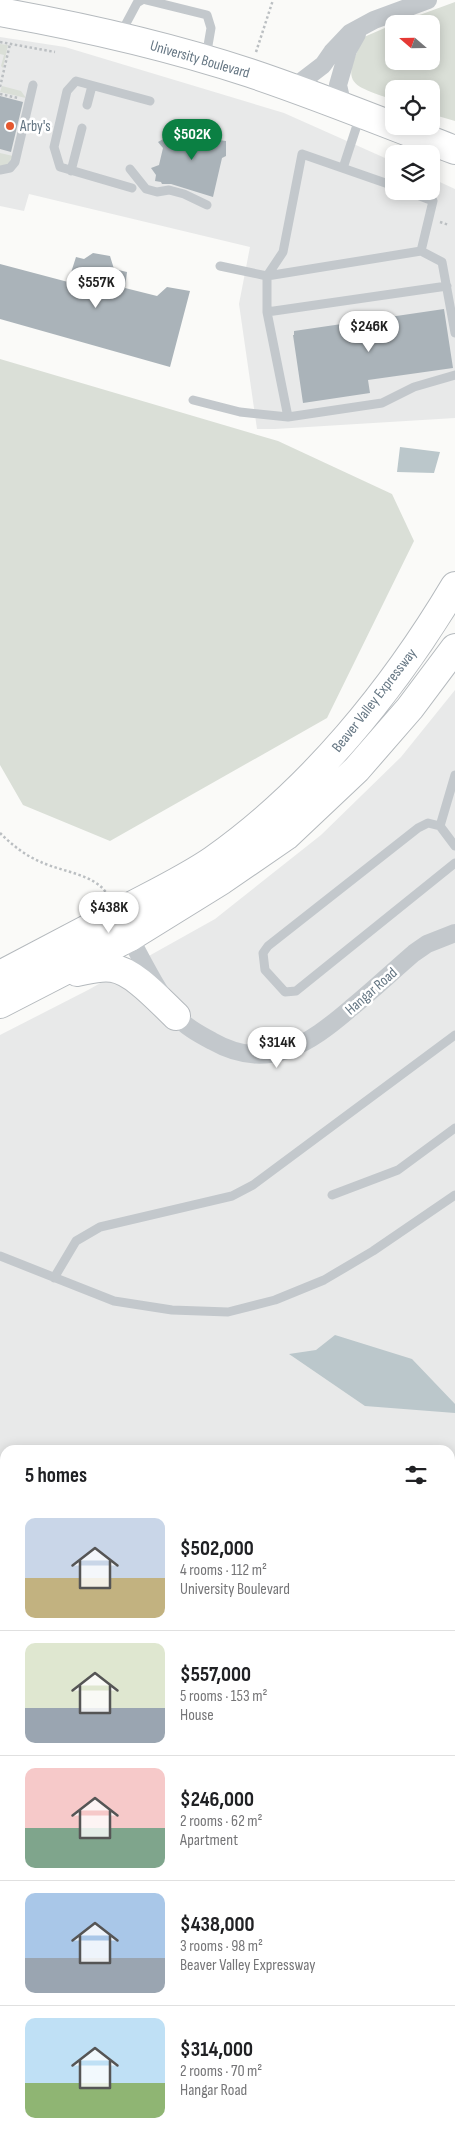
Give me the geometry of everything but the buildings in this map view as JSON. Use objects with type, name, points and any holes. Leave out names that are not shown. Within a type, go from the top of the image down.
[{"type":"main road","name":"University Boulevard","points":[[0,12],[119,36],[249,73],[455,150]]},
{"type":"main road","name":"Beaver Valley Expressway","points":[[0,976],[212,860],[288,799],[350,735],[422,638],[455,586]]},
{"type":"main road","name":"Beaver Valley Expressway","points":[[0,1004],[130,937],[222,880],[286,836],[357,768],[410,708],[455,648]]},
{"type":"main road","points":[[56,976],[102,967],[119,969],[134,978],[176,1016]]},
{"type":"street","points":[[293,88],[323,65],[342,40],[361,27],[428,0]]},
{"type":"street","points":[[352,110],[338,84],[348,50],[361,27]]},
{"type":"street","name":"Hangar Road","points":[[116,914],[176,1016],[196,1032],[230,1050],[263,1054],[286,1051],[314,1038],[427,944],[455,933]]},
{"type":"lane","points":[[119,36],[137,3],[142,0]]},
{"type":"lane","points":[[146,0],[206,15],[211,28],[206,60]]},
{"type":"lane","points":[[132,188],[60,167],[54,147],[66,91],[76,81],[150,101]]},
{"type":"lane","points":[[0,170],[10,168],[15,162],[33,85]]},
{"type":"lane","points":[[87,104],[92,86]]},
{"type":"lane","points":[[343,168],[352,110]]},
{"type":"lane","points":[[71,170],[82,128]]},
{"type":"lane","points":[[288,417],[267,312],[267,276],[283,252],[302,154],[385,183]]},
{"type":"lane","points":[[130,169],[146,189],[157,192],[169,190],[184,194],[207,205]]},
{"type":"lane","points":[[421,251],[433,201],[430,200]]},
{"type":"lane","points":[[220,266],[267,276],[421,251],[442,262],[455,333]]},
{"type":"lane","points":[[267,312],[447,286]]},
{"type":"lane","points":[[193,400],[240,412],[288,417],[382,403],[414,387],[455,375]]},
{"type":"lane","points":[[440,826],[455,775]]},
{"type":"lane","points":[[455,846],[440,826],[428,823],[418,828],[268,946],[263,953],[265,970],[286,992],[296,991],[455,863]]},
{"type":"lane","points":[[54,1278],[76,1241],[100,1227],[232,1196],[253,1185],[455,1035]]},
{"type":"lane","points":[[332,1195],[398,1170],[455,1128]]},
{"type":"lane","points":[[0,1256],[114,1301],[172,1310],[228,1312],[275,1300],[324,1280],[373,1250],[455,1195]]},
{"type":"path","points":[[249,73],[273,0]]},
{"type":"path","points":[[0,42],[54,52]]},
{"type":"path","points":[[0,86],[10,44]]},
{"type":"path","points":[[0,94],[26,100]]},
{"type":"path","points":[[0,833],[31,858],[99,884],[107,894],[116,914]]},
{"type":"shaded area","points":[[455,2],[455,121],[440,117],[440,80],[385,80],[385,97],[367,90],[353,80],[351,73],[353,64],[364,37],[385,28],[385,70],[440,70],[440,15],[420,15]]},
{"type":"shaded area","points":[[0,37],[65,47],[284,113],[385,158],[385,200],[440,200],[440,182],[455,189],[455,418],[257,429],[239,304],[250,247],[29,194],[24,211],[0,206]]},
{"type":"shaded area","points":[[0,44],[8,45],[3,68],[1,66],[4,55],[0,54]]},
{"type":"shaded area","points":[[2,86],[21,91],[26,98],[0,92]]},
{"type":"shaded area","points":[[0,153],[13,156],[7,166],[0,166]]},
{"type":"shaded area","points":[[0,359],[278,441],[392,494],[414,541],[327,718],[110,841],[23,805],[0,765]]},
{"type":"shaded area","points":[[400,447],[440,452],[434,473],[397,472]]},
{"type":"shaded area","points":[[455,690],[455,1445],[0,1445],[0,1035],[88,990],[215,919],[321,835],[401,757]]},
{"type":"shaded area","points":[[335,1335],[412,1359],[455,1404],[455,1413],[365,1406],[289,1354],[316,1350]]},
{"type":"place","name":"Arby's","points":[[10,126]]}]
